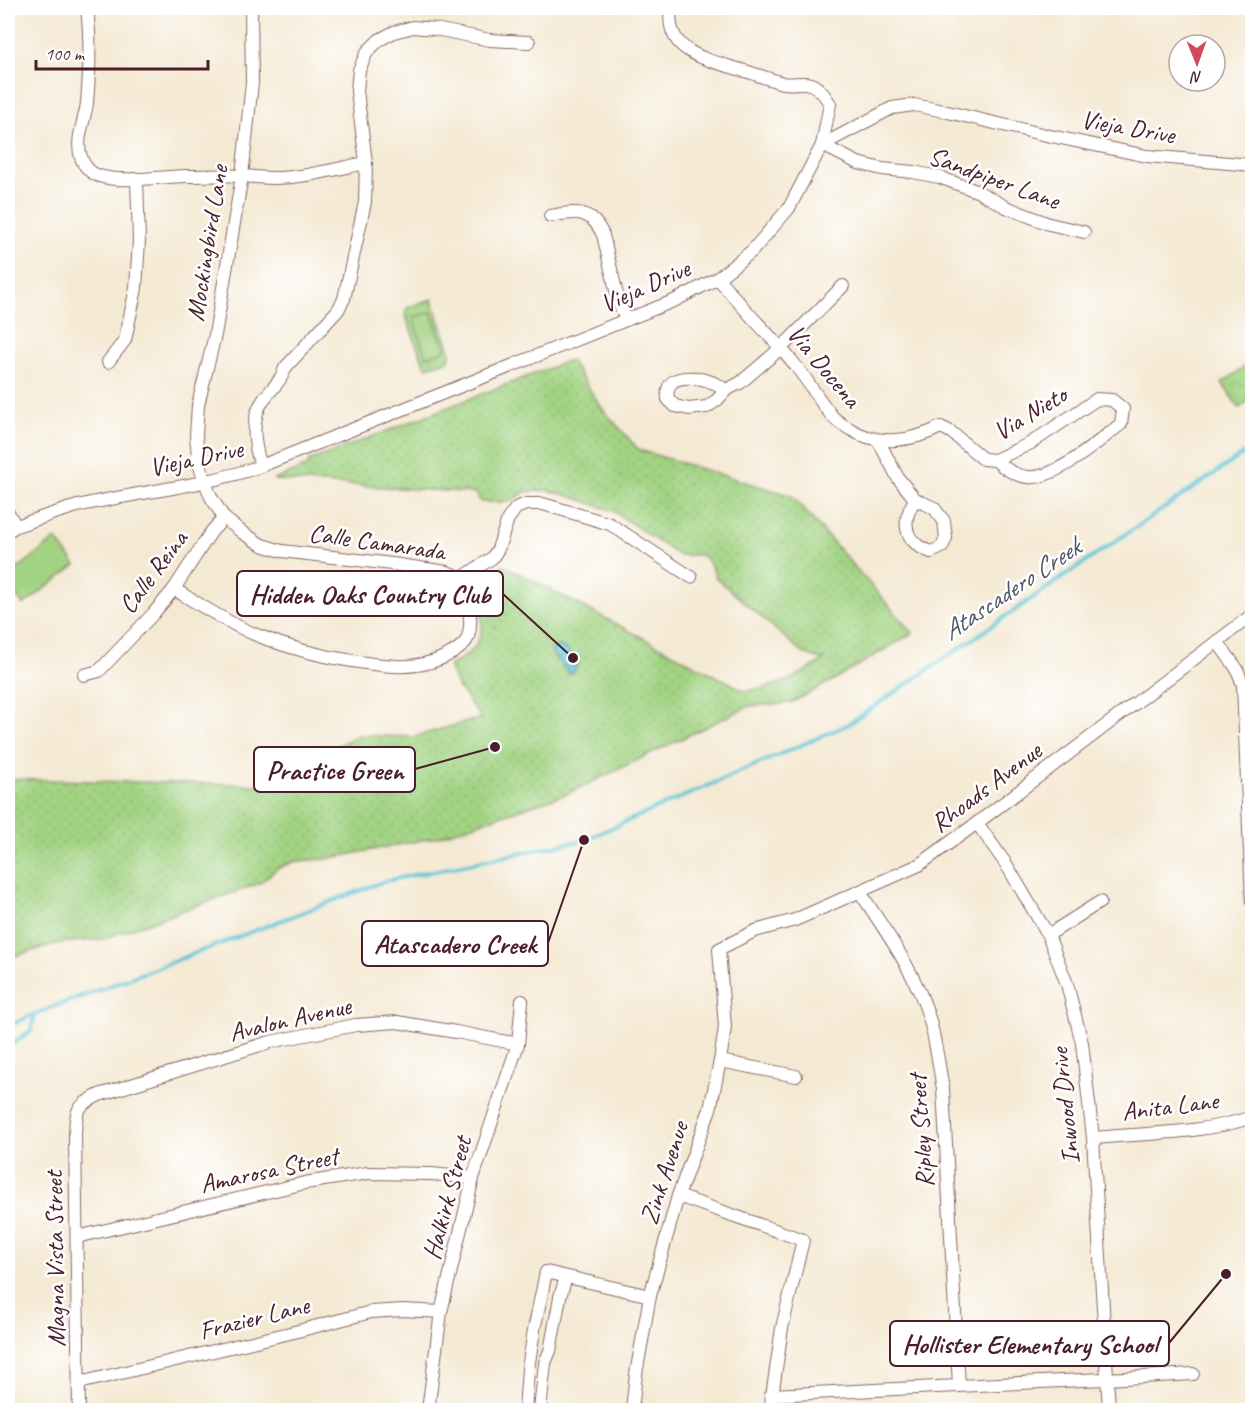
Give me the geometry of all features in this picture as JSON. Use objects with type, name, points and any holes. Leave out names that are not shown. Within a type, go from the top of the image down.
[{"type":"street","points":[[87,8],[90,59],[86,106],[79,144],[80,156],[96,176],[137,179],[242,176],[271,178],[297,176],[366,163]]},
{"type":"street","name":"Mockingbird Lane","points":[[204,482],[199,464],[196,436],[198,405],[215,335],[242,176],[252,83],[251,8]]},
{"type":"street","points":[[671,8],[672,32],[681,45],[695,55],[784,83],[810,84],[823,92],[830,104],[822,145]]},
{"type":"street","points":[[261,466],[256,453],[254,433],[257,408],[282,378],[285,368],[338,310],[344,299],[365,202],[366,163],[357,91],[359,70],[367,52],[380,39],[413,27],[490,39],[529,42]]},
{"type":"street","name":"Vieja Drive","points":[[12,529],[83,505],[232,476],[261,466],[676,300],[718,278],[752,251],[789,208],[822,145],[892,108],[914,105],[1147,156],[1252,165]]},
{"type":"street","name":"Sandpiper Lane","points":[[822,145],[858,163],[882,169],[939,177],[979,192],[1006,207],[1049,224],[1084,232]]},
{"type":"street","points":[[108,362],[125,340],[136,288],[139,241],[137,179]]},
{"type":"street","points":[[550,216],[578,212],[590,216],[600,227],[619,303],[626,320]]},
{"type":"street","name":"Via Docena","points":[[718,278],[793,362],[833,417],[857,433],[878,440],[903,440],[918,436]]},
{"type":"street","points":[[726,390],[740,383],[781,348],[843,286]]},
{"type":"street","name":"Via Nieto","points":[[918,436],[941,427],[951,432],[983,459],[995,460],[1031,443],[1097,399],[1112,400],[1124,409],[1121,424],[1067,464],[1044,475],[1028,477],[1005,470],[995,460]]},
{"type":"street","points":[[878,440],[898,478],[915,499]]},
{"type":"street","points":[[204,482],[210,497],[224,518]]},
{"type":"street","name":"Calle Camarada","points":[[224,518],[262,545],[282,551],[447,572],[462,578],[492,558],[498,549],[508,519],[516,508],[526,504],[543,504],[610,524],[691,577]]},
{"type":"street","points":[[8,513],[12,529]]},
{"type":"street","name":"Calle Reina","points":[[84,675],[99,671],[174,589],[211,532],[224,518]]},
{"type":"street","points":[[174,589],[252,633],[287,647],[329,658],[392,667],[412,666],[434,661],[452,654],[467,638],[470,622],[462,578]]},
{"type":"street","name":"Rhoads Avenue","points":[[719,949],[756,931],[795,920],[919,865],[1252,615]]},
{"type":"street","points":[[1217,641],[1237,669],[1243,685],[1252,901]]},
{"type":"street","name":"Inwood Drive","points":[[977,823],[1006,864],[1048,936],[1067,984],[1082,1042],[1093,1138],[1109,1410]]},
{"type":"street","name":"Ripley Street","points":[[860,892],[900,955],[918,991],[929,1019],[938,1058],[944,1100],[959,1386]]},
{"type":"street","points":[[1048,936],[1100,903]]},
{"type":"street","name":"Zink Avenue","points":[[632,1410],[650,1296],[678,1196],[710,1109],[720,1061],[725,1027],[719,949]]},
{"type":"street","name":"Halkirk Street","points":[[428,1410],[441,1312],[472,1178],[518,1044],[522,1001]]},
{"type":"street","name":"Avalon Avenue","points":[[80,1107],[99,1095],[270,1042],[356,1025],[397,1022],[518,1044]]},
{"type":"street","points":[[720,1061],[796,1076]]},
{"type":"street","name":"Magna Vista Street","points":[[79,1410],[75,1125],[80,1107]]},
{"type":"street","name":"Anita Lane","points":[[1093,1138],[1196,1129],[1244,1120],[1252,1116]]},
{"type":"street","name":"Amarosa Street","points":[[77,1237],[305,1182],[368,1173],[431,1174],[472,1178]]},
{"type":"street","points":[[678,1196],[808,1238],[782,1328],[770,1410]]},
{"type":"street","points":[[525,1410],[528,1369],[546,1272],[650,1296]]},
{"type":"street","points":[[540,1410],[544,1363],[550,1351],[566,1276]]},
{"type":"street","name":"Frazier Lane","points":[[79,1383],[371,1312],[403,1310],[441,1312]]},
{"type":"street","points":[[771,1395],[1193,1374]]},
{"type":"green space","points":[[432,299],[451,354],[448,361],[427,367],[405,314],[407,308]]},
{"type":"green space","points":[[431,312],[445,350],[426,357],[413,318]]},
{"type":"green space","points":[[570,360],[604,411],[639,450],[792,496],[913,633],[791,703],[749,706],[569,793],[437,837],[326,859],[296,861],[278,868],[260,883],[103,939],[59,943],[8,958],[8,779],[263,785],[358,735],[413,737],[481,718],[458,687],[449,666],[460,660],[479,640],[482,612],[479,584],[482,579],[503,565],[745,691],[786,681],[824,660],[803,653],[716,578],[711,565],[702,555],[678,555],[613,511],[570,496],[546,490],[525,492],[509,502],[481,502],[476,493],[274,480],[308,466],[309,461]]},
{"type":"green space","points":[[1252,362],[1252,399],[1239,408],[1222,383]]},
{"type":"green space","points":[[56,539],[76,565],[23,605],[8,585],[8,576]]},
{"type":"water","points":[[559,645],[574,659],[577,666],[574,672],[569,673],[552,654],[552,650]]},
{"type":"waterway","name":"Atascadero Creek","points":[[8,1026],[385,881],[584,840],[847,725],[1252,448]]},
{"type":"waterway","points":[[8,1049],[31,1031],[35,1014]]},
{"type":"place","name":"Hidden Oaks Country Club","points":[[573,658]]},
{"type":"place","name":"Practice Green","points":[[495,747]]},
{"type":"place","name":"Atascadero Creek","points":[[584,840]]},
{"type":"place","name":"Hollister Elementary School","points":[[1226,1274]]}]
